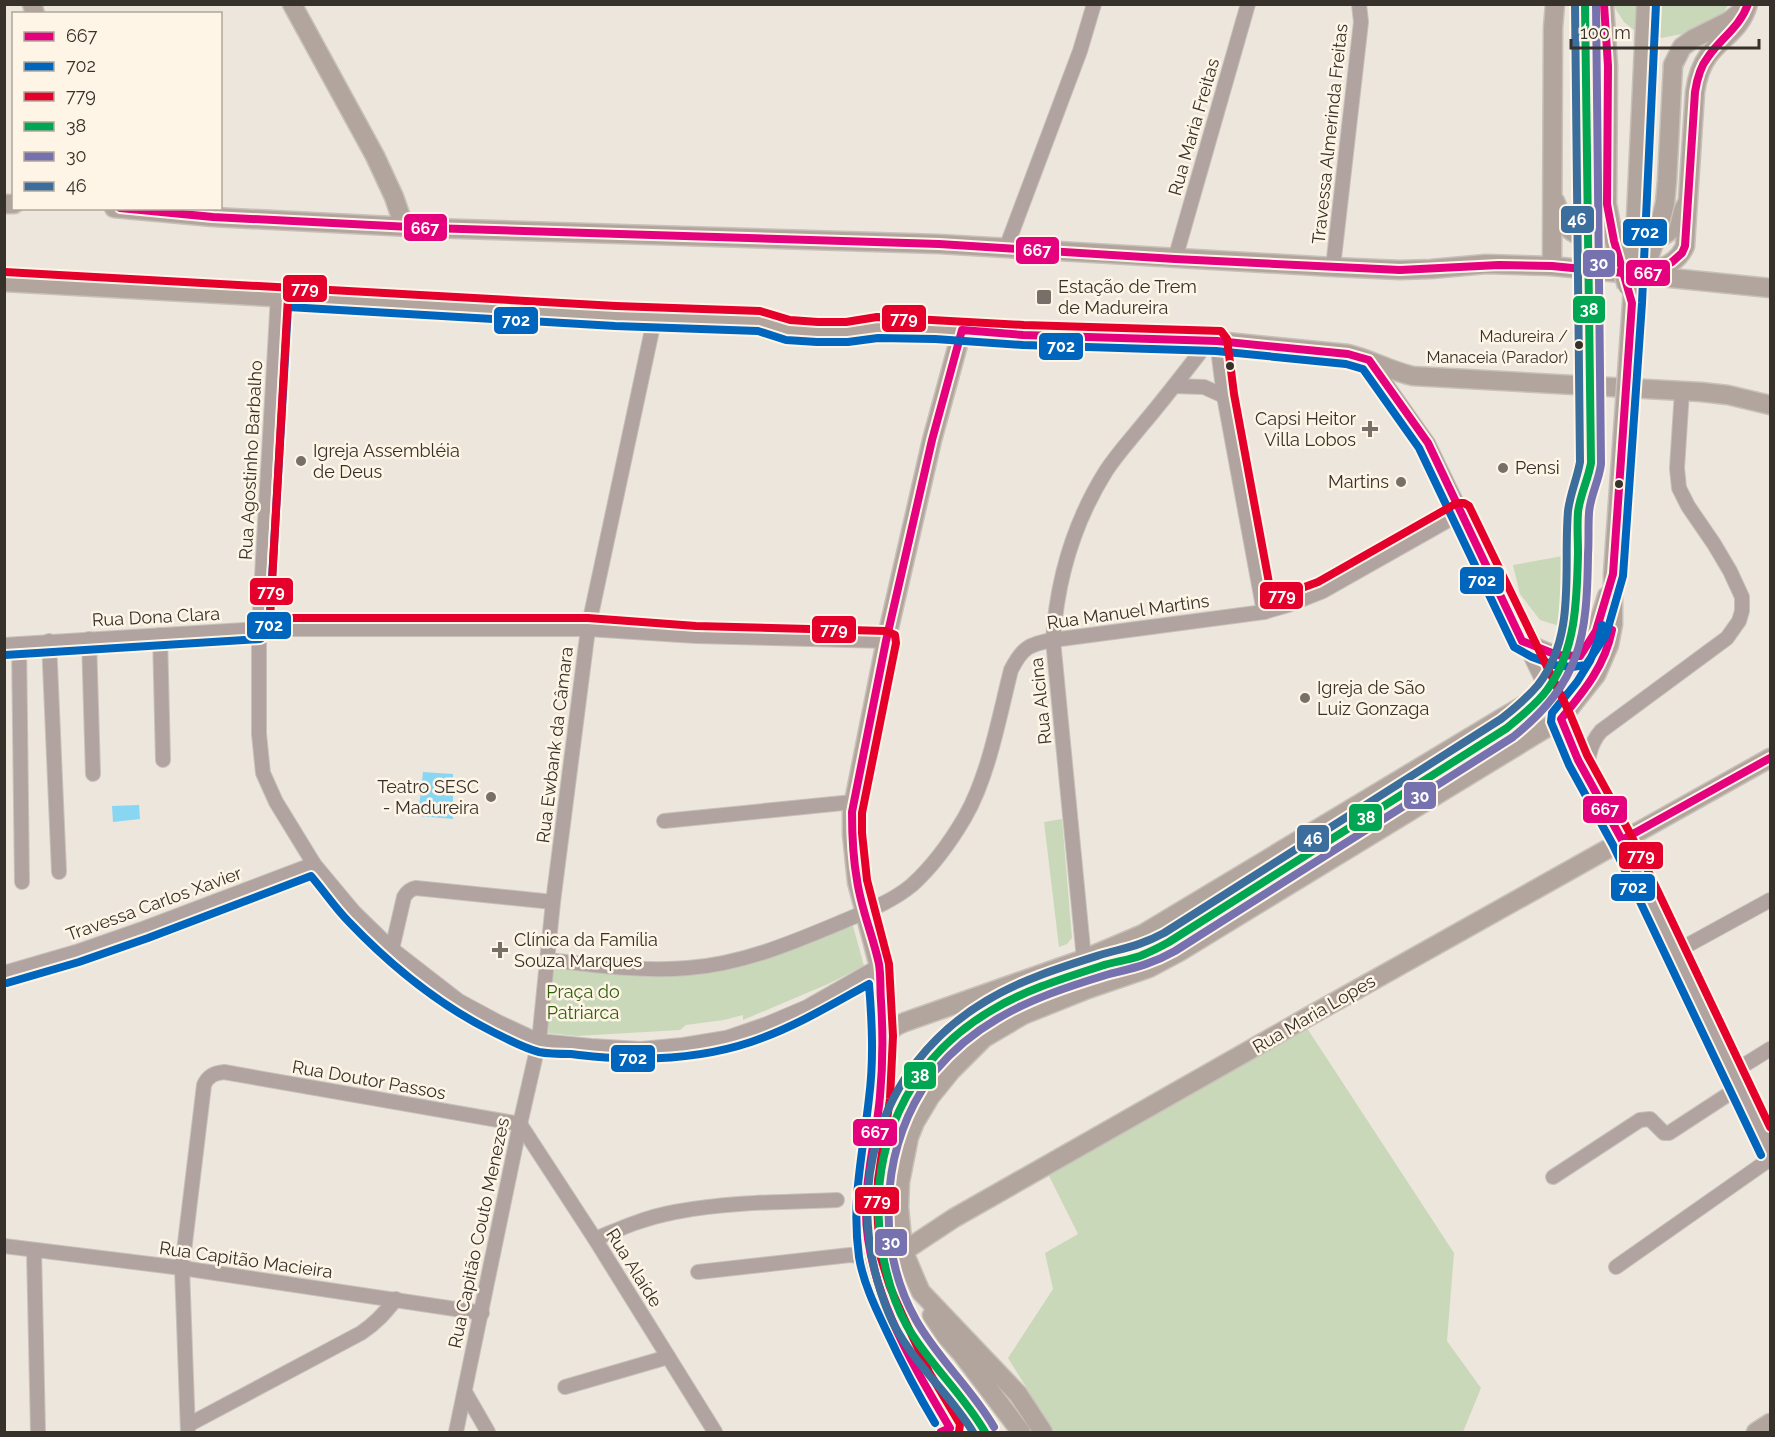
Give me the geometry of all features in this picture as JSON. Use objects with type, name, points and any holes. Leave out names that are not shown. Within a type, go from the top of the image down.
[{"type":"main road","points":[[292,4],[379,164],[394,196],[404,226]]},
{"type":"main road","points":[[1552,266],[1555,4]]},
{"type":"main road","points":[[1605,4],[1608,66],[1607,204],[1614,241],[1632,303]]},
{"type":"main road","points":[[1021,1432],[942,1331],[921,1292],[903,1250],[899,1207],[903,1159],[915,1122],[939,1086],[984,1038],[1023,1015],[1149,968],[1179,952],[1560,719],[1596,675],[1606,654],[1613,624],[1613,574],[1632,303],[1646,4]]},
{"type":"main road","points":[[1632,303],[1657,236],[1665,203],[1673,65],[1682,47],[1729,21],[1748,5]]},
{"type":"main road","points":[[1644,275],[1672,262],[1682,253],[1686,235],[1698,74],[1709,54],[1739,25],[1748,5]]},
{"type":"main road","points":[[1553,197],[1569,229],[1581,236],[1600,240],[1653,239],[1664,236],[1675,224],[1688,203]]},
{"type":"main road","points":[[136,210],[213,217],[563,233],[939,244],[1400,270],[1486,264],[1552,266],[1770,288]]},
{"type":"main road","points":[[4,282],[616,316],[760,321],[788,330],[818,332],[847,332],[877,327],[1023,335],[1213,341],[1348,354],[1413,376],[1682,391],[1728,395],[1770,405]]},
{"type":"main road","points":[[948,1431],[880,1291],[870,1257],[866,1207],[880,1097],[883,1037],[879,966],[855,868],[852,834],[853,802],[886,641],[932,440],[962,330]]},
{"type":"main road","points":[[883,1037],[905,1022],[1119,945],[1166,921],[1547,691],[1564,676],[1596,631],[1613,574]]},
{"type":"main road","points":[[1522,640],[1551,654],[1567,657],[1580,656]]},
{"type":"main road","points":[[1497,721],[1512,725],[1518,734],[1517,744]]},
{"type":"main road","name":"Rua Maria Lopes","points":[[880,1291],[885,1270],[895,1257],[954,1218],[1770,758]]},
{"type":"main road","points":[[921,1292],[1003,1376],[1043,1432]]},
{"type":"main road","points":[[909,1350],[938,1381],[974,1432]]},
{"type":"main road","points":[[1756,1432],[1770,1423]]},
{"type":"street","points":[[1006,248],[1080,51],[1094,4]]},
{"type":"street","name":"Rua Maria Freitas","points":[[1174,259],[1248,4]]},
{"type":"street","name":"Travessa Almerinda Freitas","points":[[1334,267],[1361,22],[1359,4]]},
{"type":"street","name":"Rua Agostinho Barbalho","points":[[278,296],[259,629],[259,734],[264,773],[276,802],[314,864],[354,912],[392,949],[459,1001],[539,1041],[641,1049],[683,1046],[726,1038],[807,1007],[879,966]]},
{"type":"street","name":"Rua Ewbank da Câmara","points":[[539,1041],[553,902],[588,629],[655,316]]},
{"type":"street","points":[[1213,341],[1264,612]]},
{"type":"street","name":"Rua Alcina","points":[[1084,958],[1053,640],[1055,613],[1070,546],[1107,470],[1213,341]]},
{"type":"street","points":[[1369,360],[1428,443],[1588,780],[1622,840],[1677,951],[1770,1150]]},
{"type":"street","points":[[1174,386],[1204,387],[1224,396]]},
{"type":"street","points":[[1588,780],[1587,767],[1590,751],[1601,731],[1727,638],[1735,629],[1742,611],[1742,597],[1736,582],[1678,488],[1677,468],[1682,391]]},
{"type":"street","name":"Rua Manuel Martins","points":[[548,960],[622,968],[686,969],[716,965],[777,948],[866,912],[912,885],[953,837],[974,798],[984,772],[1011,670],[1023,650],[1035,643],[1264,612],[1288,605],[1323,591],[1461,513]]},
{"type":"street","name":"Rua Dona Clara","points":[[12,644],[259,629],[588,629],[696,636],[886,641]]},
{"type":"street","points":[[160,635],[163,760]]},
{"type":"street","points":[[89,639],[93,774]]},
{"type":"street","points":[[50,641],[59,872]]},
{"type":"street","points":[[12,644],[22,882]]},
{"type":"street","points":[[664,821],[853,802]]},
{"type":"street","name":"Travessa Carlos Xavier","points":[[4,973],[76,952],[145,928],[314,864]]},
{"type":"street","points":[[392,949],[404,897],[411,889],[553,902]]},
{"type":"street","points":[[1677,951],[1770,900]]},
{"type":"street","name":"Rua Capitão Couto Menezes","points":[[456,1432],[539,1041]]},
{"type":"street","points":[[1733,1072],[1770,1049]]},
{"type":"street","name":"Rua Doutor Passos","points":[[182,1268],[204,1085],[212,1075],[224,1072],[520,1124]]},
{"type":"street","points":[[1553,1178],[1640,1120],[1650,1119],[1664,1132],[1669,1133],[1741,1086]]},
{"type":"street","name":"Rua Alaíde","points":[[520,1124],[595,1239],[715,1432]]},
{"type":"street","points":[[1616,1267],[1770,1159]]},
{"type":"street","points":[[595,1239],[651,1217],[709,1206],[837,1200]]},
{"type":"street","name":"Rua Capitão Macieira","points":[[4,1246],[182,1268],[482,1313]]},
{"type":"street","points":[[34,1250],[38,1432]]},
{"type":"street","points":[[698,1272],[850,1255],[870,1257]]},
{"type":"street","points":[[182,1268],[188,1429],[367,1329],[396,1299]]},
{"type":"street","points":[[565,1388],[668,1357]]},
{"type":"street","points":[[465,1392],[488,1432]]},
{"type":"green space","points":[[1613,5],[1728,5],[1721,17],[1693,32],[1661,38],[1634,30],[1624,22]]},
{"type":"green space","points":[[1568,555],[1566,628],[1540,620],[1520,594],[1513,565]]},
{"type":"green space","points":[[1062,819],[1072,938],[1067,944],[1059,947],[1044,822]]},
{"type":"green space","name":"Praça do Patriarca","points":[[852,922],[864,966],[743,1020],[743,1015],[686,1025],[680,1030],[577,1036],[547,1033],[551,966],[662,974]]},
{"type":"green space","points":[[1305,1025],[1454,1253],[1447,1341],[1481,1388],[1463,1432],[1054,1432],[1008,1358],[1053,1289],[1045,1253],[1078,1234],[1047,1172]]},
{"type":"water","points":[[423,772],[453,774],[453,819],[418,816]]},
{"type":"water","points":[[139,805],[140,819],[113,822],[112,806]]},
{"type":"transit line","name":"46","points":[[973,1432],[917,1360],[897,1330],[889,1314],[875,1270],[868,1225],[869,1181],[878,1138],[894,1098],[917,1061],[948,1029],[999,993],[1042,975],[1140,944],[1164,933],[1501,719],[1534,690],[1550,666],[1563,623],[1566,601],[1568,511],[1580,462],[1575,4]]},
{"type":"transit line","name":"38","points":[[985,1432],[907,1326],[888,1279],[882,1249],[879,1213],[880,1178],[887,1144],[899,1112],[915,1082],[936,1055],[962,1031],[992,1010],[1045,985],[1101,966],[1140,956],[1166,944],[1507,728],[1543,695],[1557,675],[1564,659],[1575,607],[1578,571],[1578,512],[1591,463],[1585,4]]},
{"type":"transit line","name":"30","points":[[994,1427],[976,1400],[934,1348],[916,1320],[903,1293],[895,1265],[890,1235],[891,1174],[908,1117],[933,1073],[971,1036],[1023,1005],[1092,979],[1149,963],[1175,951],[1513,737],[1536,717],[1553,697],[1576,656],[1585,610],[1590,507],[1601,464],[1596,4]]},
{"type":"transit line","name":"667","points":[[941,1432],[950,1428],[920,1376],[893,1321],[881,1293],[867,1235],[866,1205],[880,1096],[882,1024],[879,964],[859,891],[854,855],[852,812],[886,641],[932,440],[962,330],[1023,335],[1217,341],[1348,354],[1369,360],[1428,443],[1522,641],[1557,655],[1580,656],[1596,631],[1613,574],[1632,303],[1614,241],[1607,204],[1608,66],[1604,4]]},
{"type":"transit line","name":"702","points":[[5,655],[260,639],[267,635],[288,307],[615,326],[758,331],[786,340],[817,342],[848,342],[878,338],[935,339],[1023,345],[1216,351],[1346,364],[1363,369],[1419,448],[1514,647],[1554,665],[1572,667],[1586,665],[1606,635],[1623,576],[1642,303],[1656,4]]},
{"type":"transit line","name":"667","points":[[141,210],[213,217],[430,228],[939,244],[1400,270],[1499,265],[1552,266],[1644,275],[1672,262],[1682,253],[1685,246],[1695,92],[1698,78],[1705,61],[1735,26],[1748,4]]},
{"type":"transit line","name":"779","points":[[5,272],[616,306],[760,311],[790,320],[818,322],[846,322],[877,317],[1024,325],[1221,331],[1227,339],[1234,394],[1272,599],[1318,582],[1457,503],[1469,506],[1570,714],[1587,755],[1631,835],[1770,1127]]},
{"type":"transit line","name":"779","points":[[288,297],[270,618],[588,618],[696,626],[886,631],[895,635],[896,643],[862,813],[867,880],[889,964],[893,1036],[890,1099],[878,1180],[880,1255],[890,1287],[929,1372],[960,1424],[959,1432]]},
{"type":"transit line","name":"702","points":[[1602,625],[1590,661],[1577,682],[1552,713],[1551,722],[1569,765],[1613,845],[1761,1155]]},
{"type":"transit line","name":"667","points":[[1612,630],[1599,667],[1561,719],[1578,760],[1622,840],[1770,758]]},
{"type":"transit line","name":"702","points":[[7,983],[79,962],[148,938],[311,876],[349,922],[416,983],[473,1021],[515,1043],[539,1052],[602,1057],[670,1058],[719,1051],[782,1030],[869,984],[872,1070],[857,1196],[859,1257],[866,1285],[878,1312],[909,1377],[935,1423]]},
{"type":"place","name":"Estação de Trem de Madureira","points":[[1044,297]]},
{"type":"place","name":"Madureira / Manaceia (Parador)","points":[[1579,345]]},
{"type":"place","name":"Capsi Heitor Villa Lobos","points":[[1370,429]]},
{"type":"place","name":"Igreja Assembléia de Deus","points":[[301,461]]},
{"type":"place","name":"Pensi","points":[[1503,468]]},
{"type":"place","name":"Martins","points":[[1401,482]]},
{"type":"place","name":"Igreja de São Luiz Gonzaga","points":[[1305,698]]},
{"type":"place","name":"Teatro SESC - Madureira","points":[[491,797]]},
{"type":"place","name":"Clínica da Família Souza Marques","points":[[500,950]]}]
